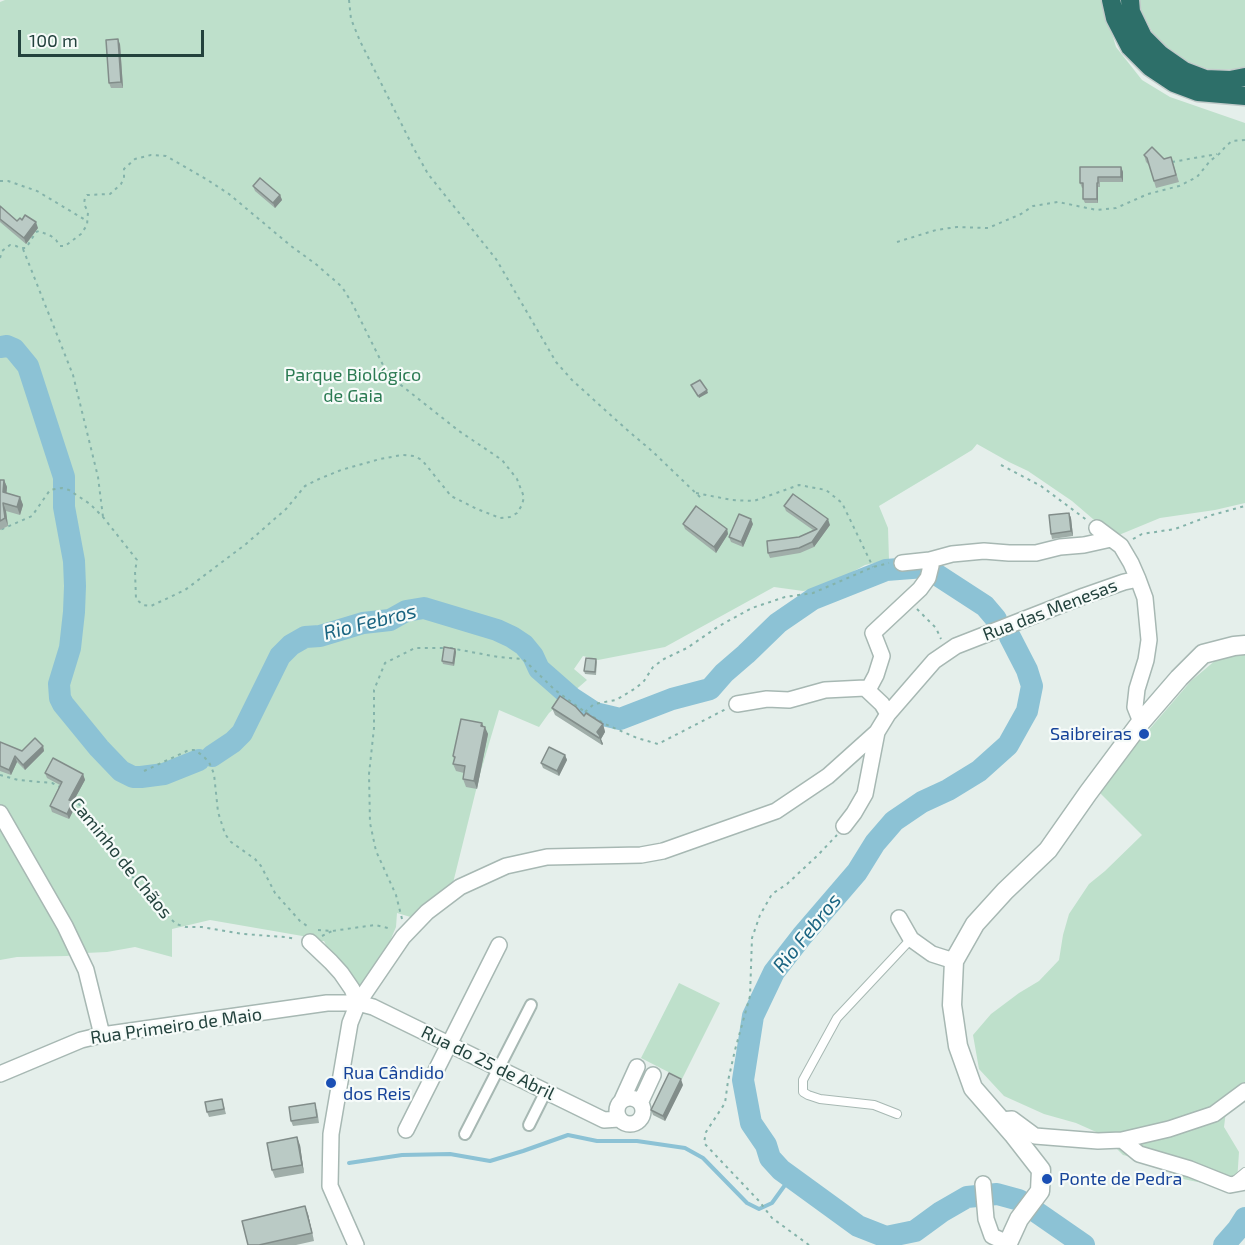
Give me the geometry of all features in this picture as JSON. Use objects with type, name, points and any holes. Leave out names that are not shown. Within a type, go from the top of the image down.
[{"type":"highway","points":[[1112,0],[1115,18],[1130,47],[1150,67],[1174,83],[1198,92],[1245,96]]},
{"type":"highway","points":[[1130,0],[1131,12],[1143,37],[1161,55],[1184,71],[1205,79],[1230,80],[1245,77]]},
{"type":"street","points":[[1097,528],[1116,543],[1131,563],[1138,579]]},
{"type":"street","points":[[868,690],[882,656],[873,633],[907,601],[930,568],[952,554],[984,551],[1036,553],[1059,547],[1116,543]]},
{"type":"street","points":[[902,563],[930,568]]},
{"type":"street","name":"Rua das Menesas","points":[[888,714],[934,661],[956,646],[1104,589],[1138,579],[1145,598],[1149,640],[1135,707],[1141,722]]},
{"type":"street","points":[[984,1192],[986,1219],[992,1236],[1008,1244],[1019,1219],[1040,1191],[1041,1170],[973,1088],[958,1046],[952,1005],[954,961],[975,924],[1005,891],[1048,850],[1141,722],[1179,678],[1203,654],[1245,645]]},
{"type":"street","points":[[356,1245],[330,1186],[331,1134],[350,1023],[358,1003],[406,933],[427,912],[460,887],[506,866],[548,857],[641,855],[663,851],[776,811],[828,776],[877,732],[888,714],[882,704],[866,688],[833,689],[789,700],[767,699],[737,704]]},
{"type":"street","points":[[844,826],[866,794],[877,732]]},
{"type":"street","points":[[0,813],[65,926],[86,970],[102,1035]]},
{"type":"street","points":[[899,918],[911,939],[932,954],[954,961]]},
{"type":"street","points":[[310,942],[342,974],[358,1003]]},
{"type":"street","points":[[406,1130],[499,945]]},
{"type":"street","name":"Rua Primeiro de Maio","points":[[0,1074],[81,1040],[102,1035],[327,1003],[358,1003]]},
{"type":"street","name":"Rua do 25 de Abril","points":[[358,1003],[374,1007],[604,1120],[618,1119],[626,1124],[639,1122],[645,1111],[641,1101],[653,1075]]},
{"type":"street","points":[[465,1134],[531,1005]]},
{"type":"street","points":[[618,1119],[617,1109],[637,1067]]},
{"type":"street","points":[[529,1125],[546,1091]]},
{"type":"street","points":[[1000,1120],[1012,1119],[1035,1136],[1098,1142],[1122,1140],[1169,1129],[1214,1114],[1245,1091]]},
{"type":"street","points":[[622,1100],[633,1097],[641,1101]]},
{"type":"street","points":[[1122,1140],[1139,1154],[1237,1183]]},
{"type":"lane","points":[[897,1114],[874,1105],[820,1099],[808,1095],[803,1092],[803,1080],[837,1018],[911,939]]},
{"type":"lane","points":[[1237,1183],[1245,1172]]},
{"type":"path","points":[[350,0],[351,19],[360,41],[428,174],[496,259],[556,362],[572,380],[652,451],[702,500]]},
{"type":"path","points":[[897,242],[936,230],[957,227],[988,228],[1021,214],[1033,206],[1058,202],[1097,210],[1116,208],[1148,194],[1179,186],[1197,177],[1210,161],[1232,141],[1245,140]]},
{"type":"path","points":[[1169,162],[1220,154]]},
{"type":"path","points":[[0,530],[32,516],[50,490],[62,488],[69,490],[90,504],[103,517],[137,560],[136,599],[143,605],[151,606],[186,590],[246,544],[286,509],[305,486],[341,470],[380,459],[402,455],[414,456],[422,460],[451,496],[500,518],[510,517],[517,513],[524,497],[517,479],[502,460],[459,431],[392,378],[342,287],[230,194],[166,156],[151,155],[135,159],[124,169],[121,184],[110,194],[87,195],[84,204],[88,212],[87,225],[81,234],[65,246],[60,246],[53,237],[39,231],[23,249]]},
{"type":"path","points":[[0,181],[37,190],[87,221]]},
{"type":"path","points":[[0,258],[2,251],[8,246],[23,249],[73,375],[98,477],[103,517]]},
{"type":"path","points":[[1001,465],[1041,486],[1097,528]]},
{"type":"path","points":[[695,493],[732,500],[754,501],[799,485],[826,490],[842,504],[873,567]]},
{"type":"path","points":[[1116,543],[1142,534],[1175,529],[1245,506]]},
{"type":"path","points":[[585,712],[594,704],[616,700],[636,688],[644,681],[653,667],[664,659],[687,648],[719,626],[752,608],[785,597],[813,593],[886,563],[902,563]]},
{"type":"path","points":[[907,601],[930,621],[939,634],[942,641],[934,661]]},
{"type":"path","points":[[144,771],[189,750],[195,750],[203,756],[209,762],[214,774],[218,812],[225,834],[231,842],[255,859],[275,893],[310,929],[332,931],[375,925],[406,933],[396,895],[376,851],[370,823],[369,774],[374,728],[374,690],[386,663],[415,648],[456,648],[498,657],[523,659],[555,690],[585,712],[605,724],[637,738],[658,744],[737,704]]},
{"type":"path","name":"Caminho de Chãos","points":[[0,775],[18,780],[52,783],[64,790]]},
{"type":"path","name":"Caminho de Chãos","points":[[73,798],[86,812],[122,864],[176,924],[310,942]]},
{"type":"path","points":[[808,1245],[772,1218],[704,1143],[706,1132],[725,1103],[735,1050],[750,996],[752,938],[760,915],[772,894],[795,877],[844,826]]},
{"type":"green space","name":"Parque Biológico de Gaia","points":[[5,0],[1102,0],[1116,47],[1142,80],[1170,97],[1245,123],[1245,503],[1160,518],[1114,537],[1072,501],[1028,471],[977,444],[972,450],[879,506],[888,528],[889,560],[865,565],[817,589],[803,591],[774,587],[665,647],[598,660],[583,656],[574,669],[587,680],[549,713],[539,727],[499,710],[480,774],[453,883],[414,918],[397,913],[396,927],[387,948],[373,972],[359,986],[332,957],[324,941],[210,920],[172,929],[172,957],[135,947],[67,956],[17,957],[0,960],[0,2]]},
{"type":"green space","points":[[1139,0],[1245,0],[1245,69],[1211,70],[1179,60],[1154,35],[1141,11]]},
{"type":"green space","points":[[1245,649],[1245,1095],[1226,1111],[1224,1127],[1239,1152],[1237,1182],[1222,1187],[1183,1179],[1155,1163],[1123,1155],[1103,1135],[1076,1123],[1044,1114],[1004,1096],[979,1069],[973,1035],[991,1014],[1039,981],[1059,960],[1069,914],[1089,884],[1142,835],[1097,790],[1191,681],[1223,654]]},
{"type":"green space","points":[[679,983],[720,1003],[682,1079],[641,1058]]},
{"type":"building","points":[[118,39],[121,82],[109,83],[106,40]]},
{"type":"building","points":[[1152,147],[1164,159],[1171,157],[1176,175],[1154,181],[1144,155]]},
{"type":"building","points":[[1080,167],[1121,167],[1121,177],[1098,177],[1097,199],[1083,199]]},
{"type":"building","points":[[260,178],[280,195],[273,203],[253,186]]},
{"type":"building","points":[[0,206],[17,221],[20,218],[22,220],[25,215],[36,222],[24,238],[0,219]]},
{"type":"building","points":[[700,380],[707,390],[698,396],[691,385]]},
{"type":"building","points":[[0,480],[4,480],[3,492],[20,497],[17,507],[3,503],[5,518],[0,521]]},
{"type":"building","points":[[793,494],[828,519],[812,542],[799,548],[768,553],[767,541],[799,537],[817,529],[784,506]]},
{"type":"building","points":[[696,506],[727,529],[714,547],[683,524]]},
{"type":"building","points":[[1069,513],[1071,531],[1051,534],[1049,515]]},
{"type":"building","points":[[739,514],[751,519],[741,542],[729,537]]},
{"type":"building","points":[[444,647],[455,649],[453,663],[442,661]]},
{"type":"building","points":[[586,658],[596,659],[595,672],[584,671]]},
{"type":"building","points":[[560,696],[584,716],[586,713],[603,724],[597,732],[599,738],[552,708]]},
{"type":"building","points":[[461,719],[482,723],[481,726],[485,727],[474,781],[463,779],[465,766],[453,764]]},
{"type":"building","points":[[35,738],[43,746],[23,765],[15,756],[9,770],[0,766],[0,742],[22,751]]},
{"type":"building","points":[[549,747],[565,755],[557,771],[541,763]]},
{"type":"building","points":[[53,758],[83,774],[69,800],[73,801],[67,814],[50,806],[62,782],[45,773]]},
{"type":"building","points":[[669,1073],[681,1079],[663,1116],[651,1110]]},
{"type":"building","points":[[222,1099],[224,1109],[207,1112],[205,1102]]},
{"type":"building","points":[[315,1103],[317,1117],[291,1121],[289,1107]]},
{"type":"building","points":[[297,1137],[302,1165],[272,1170],[267,1143]]},
{"type":"building","points":[[305,1206],[312,1233],[259,1245],[248,1245],[242,1221]]},
{"type":"waterway","name":"Rio Febros","points":[[0,347],[7,346],[14,349],[28,366],[64,477],[64,507],[74,561],[75,586],[70,648],[59,684],[60,698],[99,748],[121,771],[133,777],[164,774],[199,760]]},
{"type":"waterway","name":"Rio Febros","points":[[212,756],[242,733],[280,656],[291,645],[305,637],[320,636],[363,623],[390,620],[406,611],[424,608],[497,630],[512,637],[524,645],[533,656],[539,669],[572,698],[595,713],[620,719],[672,699],[710,689],[778,623],[813,599],[886,570],[925,567],[985,606],[996,619]]},
{"type":"waterway","name":"Rio Febros","points":[[1010,637],[1027,670],[1032,686],[1027,711],[1008,745],[979,771],[948,790],[922,802],[894,821],[875,843],[857,872],[774,972],[753,1016],[743,1080],[751,1123],[766,1145],[770,1158],[781,1170],[858,1226],[886,1237],[915,1231],[967,1197],[997,1194],[1019,1200],[1084,1245]]},
{"type":"waterway","points":[[349,1163],[402,1155],[450,1154],[490,1161],[568,1135],[597,1141],[637,1141],[685,1148],[703,1158],[747,1203],[759,1209],[772,1203],[785,1185],[795,1180]]},
{"type":"waterway","name":"Rio Febros","points":[[1224,1245],[1245,1218]]},
{"type":"place","name":"Saibreiras","points":[[1144,734]]},
{"type":"place","name":"Rua Cândido dos Reis","points":[[331,1083]]},
{"type":"place","name":"Ponte de Pedra","points":[[1047,1179]]}]
